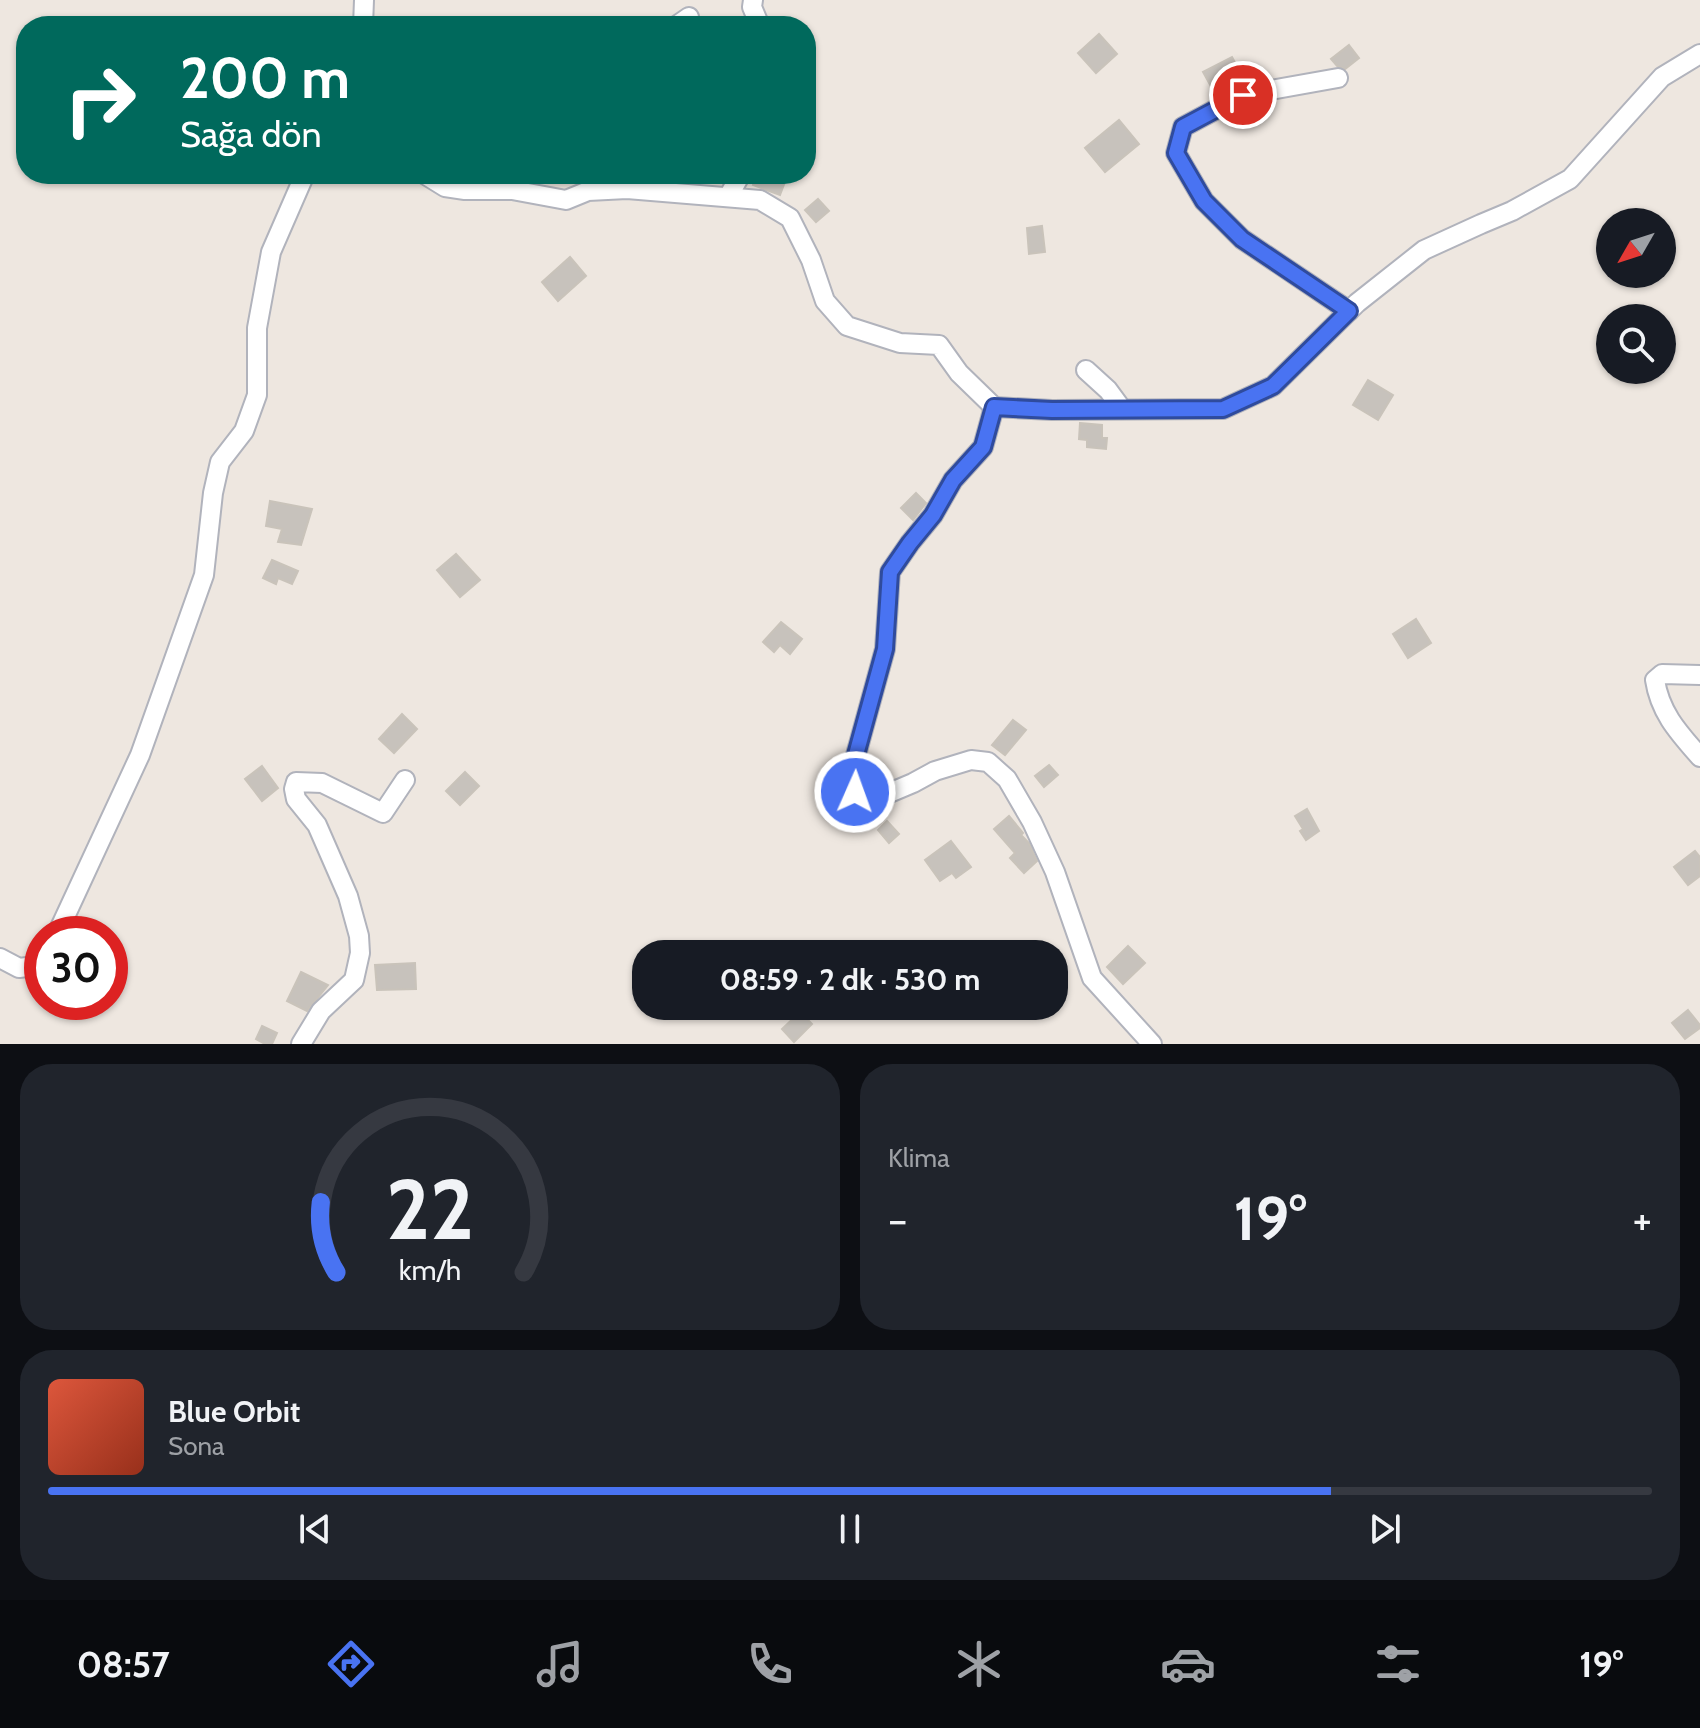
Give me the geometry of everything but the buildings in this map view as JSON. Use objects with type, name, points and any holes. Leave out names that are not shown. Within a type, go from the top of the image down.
[{"type":"street","points":[[440,184],[465,190],[512,190],[566,200],[588,191],[627,189],[760,200],[790,218],[811,260],[825,301],[847,326],[900,343],[939,345],[959,373],[994,407],[1052,410],[1223,409],[1273,386],[1349,311],[1424,250],[1512,211],[1570,179],[1662,77],[1700,54]]},
{"type":"street","points":[[1338,78],[1243,95],[1183,127],[1176,153],[1204,201],[1242,239],[1349,311]]},
{"type":"street","points":[[65,916],[140,755],[204,575],[213,493],[220,462],[244,431],[257,395],[257,328],[271,252],[301,184]]},
{"type":"street","points":[[728,197],[735,184]]},
{"type":"street","points":[[1086,370],[1108,390],[1122,409]]},
{"type":"street","points":[[994,407],[983,447],[953,480],[933,515],[890,572],[885,649],[851,773],[855,792],[868,802],[935,771],[971,760],[988,762],[1007,779],[1032,822],[1055,872],[1092,978],[1152,1044]]},
{"type":"street","points":[[1700,675],[1662,674],[1655,680],[1660,703],[1672,724],[1700,757]]},
{"type":"street","points":[[301,1044],[321,1011],[354,980],[360,953],[359,936],[348,896],[317,825],[296,799],[296,782],[322,783],[383,813],[405,780]]},
{"type":"street","points":[[0,958],[19,968],[24,967]]},
{"type":"route","points":[[855,792],[851,773],[885,649],[890,572],[933,515],[953,480],[983,447],[994,407],[1052,410],[1223,409],[1273,386],[1349,311],[1242,239],[1204,201],[1176,153],[1183,127],[1243,95]]}]
